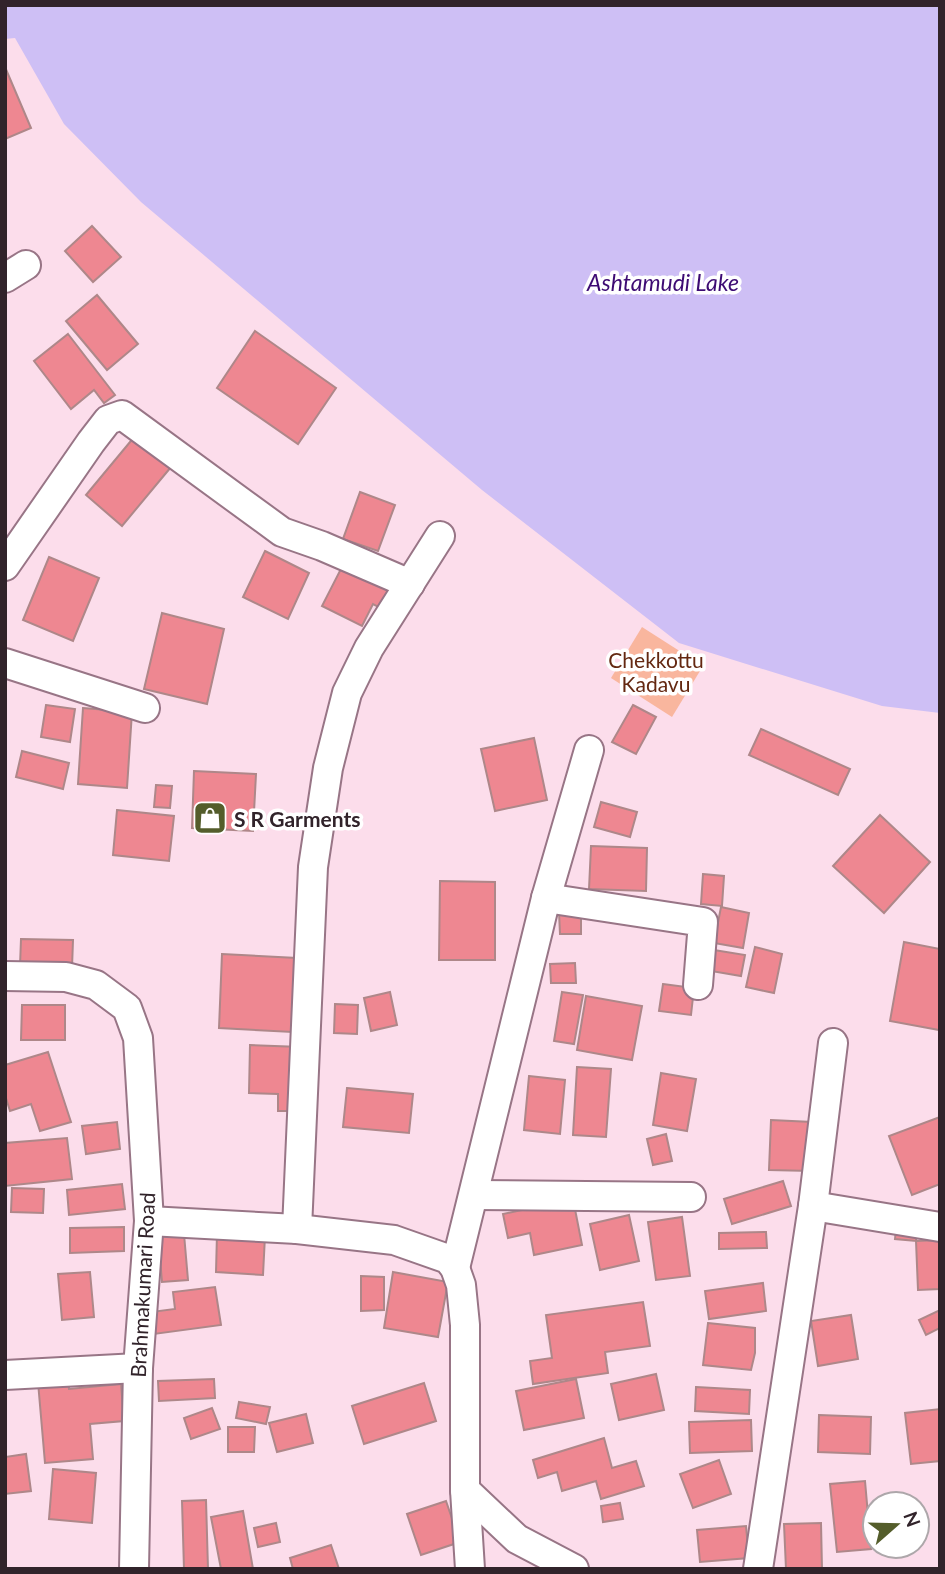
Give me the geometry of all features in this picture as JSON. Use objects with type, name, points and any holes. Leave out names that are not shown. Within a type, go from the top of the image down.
[{"type":"street","points":[[5,566],[108,420],[122,415],[282,532],[410,584]]},
{"type":"street","points":[[297,1229],[313,867],[328,768],[347,693],[369,648],[440,536]]},
{"type":"street","points":[[5,663],[145,708]]},
{"type":"street","points":[[455,1268],[546,898],[589,750]]},
{"type":"street","points":[[546,898],[703,922],[698,985]]},
{"type":"street","name":"Brahmakumari Road","points":[[8,969],[65,977],[96,985],[127,1008],[138,1038],[149,1221],[138,1368],[134,1569]]},
{"type":"street","points":[[758,1569],[813,1206],[833,1042]]},
{"type":"street","points":[[474,1195],[691,1198]]},
{"type":"street","points":[[813,1206],[940,1227]]},
{"type":"street","points":[[149,1221],[297,1229],[394,1240],[448,1259],[455,1268],[461,1285],[465,1325],[465,1490],[470,1569]]},
{"type":"street","points":[[5,1375],[138,1368]]},
{"type":"street","points":[[465,1490],[517,1539],[574,1569]]},
{"type":"green space","name":"Chekkottu Kadavu","points":[[642,627],[703,666],[672,717],[611,678]]},
{"type":"water","name":"Ashtamudi Lake","points":[[5,5],[940,5],[940,713],[882,706],[679,643],[482,490],[141,202],[64,124],[15,38],[5,39]]},
{"type":"building","points":[[5,67],[31,128],[5,139]]},
{"type":"building","points":[[92,226],[121,257],[93,282],[65,251]]},
{"type":"building","points":[[97,295],[138,344],[107,370],[66,321]]},
{"type":"building","points":[[255,331],[336,388],[298,444],[217,388]]},
{"type":"building","points":[[68,334],[115,395],[104,403],[94,390],[71,409],[34,361]]},
{"type":"building","points":[[135,436],[171,467],[122,526],[86,495]]},
{"type":"building","points":[[360,492],[395,505],[378,551],[343,539]]},
{"type":"building","points":[[265,551],[309,573],[288,619],[243,597]]},
{"type":"building","points":[[49,557],[99,578],[73,641],[23,620]]},
{"type":"building","points":[[346,559],[400,588],[388,612],[373,604],[362,626],[322,606]]},
{"type":"building","points":[[162,613],[224,629],[207,704],[144,689]]},
{"type":"building","points":[[46,705],[75,709],[70,742],[41,737]]},
{"type":"building","points":[[633,705],[656,717],[636,754],[612,742]]},
{"type":"building","points":[[83,708],[132,712],[127,788],[78,784]]},
{"type":"building","points":[[761,729],[850,769],[838,795],[749,755]]},
{"type":"building","points":[[534,738],[547,800],[495,811],[481,749]]},
{"type":"building","points":[[22,751],[69,763],[63,789],[16,777]]},
{"type":"building","points":[[194,771],[256,774],[253,831],[192,828]]},
{"type":"building","points":[[156,785],[172,786],[170,808],[154,807]]},
{"type":"building","points":[[601,802],[637,812],[630,837],[594,827]]},
{"type":"building","points":[[117,810],[174,816],[169,861],[113,855]]},
{"type":"building","points":[[880,815],[930,862],[884,913],[833,866]]},
{"type":"building","points":[[591,846],[647,848],[646,891],[589,889]]},
{"type":"building","points":[[703,874],[724,876],[722,906],[701,904]]},
{"type":"building","points":[[440,881],[495,882],[495,960],[439,960]]},
{"type":"building","points":[[721,907],[749,913],[743,948],[714,943]]},
{"type":"building","points":[[581,911],[581,934],[560,934],[559,912]]},
{"type":"building","points":[[21,939],[73,940],[72,968],[20,966]]},
{"type":"building","points":[[904,942],[940,949],[939,1030],[890,1021]]},
{"type":"building","points":[[755,947],[782,954],[774,993],[746,987]]},
{"type":"building","points":[[714,950],[745,955],[741,976],[711,971]]},
{"type":"building","points":[[222,954],[316,959],[312,1033],[219,1028]]},
{"type":"building","points":[[575,963],[576,983],[551,983],[550,964]]},
{"type":"building","points":[[663,984],[694,988],[691,1015],[659,1011]]},
{"type":"building","points":[[390,992],[397,1025],[371,1031],[364,998]]},
{"type":"building","points":[[562,992],[583,995],[574,1044],[554,1041]]},
{"type":"building","points":[[586,996],[642,1006],[632,1060],[577,1050]]},
{"type":"building","points":[[335,1004],[358,1005],[357,1034],[334,1033]]},
{"type":"building","points":[[22,1005],[65,1005],[65,1040],[21,1040]]},
{"type":"building","points":[[250,1045],[301,1047],[293,1111],[278,1111],[278,1094],[249,1093]]},
{"type":"building","points":[[48,1052],[71,1122],[40,1131],[31,1104],[10,1111],[5,1095],[5,1065]]},
{"type":"building","points":[[577,1067],[611,1069],[606,1137],[573,1135]]},
{"type":"building","points":[[661,1073],[696,1079],[687,1131],[653,1125]]},
{"type":"building","points":[[529,1076],[565,1080],[560,1134],[524,1130]]},
{"type":"building","points":[[347,1088],[413,1094],[409,1133],[343,1127]]},
{"type":"building","points":[[940,1117],[940,1184],[912,1195],[889,1136]]},
{"type":"building","points":[[771,1120],[812,1122],[811,1171],[769,1170]]},
{"type":"building","points":[[117,1122],[120,1149],[86,1154],[82,1126]]},
{"type":"building","points":[[666,1134],[672,1161],[653,1165],[647,1139]]},
{"type":"building","points":[[67,1138],[72,1179],[5,1186],[5,1143]]},
{"type":"building","points":[[783,1181],[791,1206],[732,1224],[724,1199]]},
{"type":"building","points":[[122,1184],[125,1209],[69,1215],[67,1190]]},
{"type":"building","points":[[12,1188],[44,1189],[43,1213],[11,1212]]},
{"type":"building","points":[[573,1199],[582,1245],[534,1255],[530,1233],[508,1238],[503,1214]]},
{"type":"building","points":[[629,1215],[639,1261],[600,1270],[590,1224]]},
{"type":"building","points":[[682,1217],[690,1276],[656,1280],[648,1222]]},
{"type":"building","points":[[897,1220],[918,1222],[916,1241],[895,1239]]},
{"type":"building","points":[[124,1227],[124,1251],[70,1253],[70,1228]]},
{"type":"building","points":[[766,1232],[767,1248],[719,1249],[719,1233]]},
{"type":"building","points":[[184,1234],[188,1280],[162,1282],[158,1236]]},
{"type":"building","points":[[217,1234],[265,1236],[263,1275],[216,1272]]},
{"type":"building","points":[[940,1240],[940,1289],[918,1290],[916,1241]]},
{"type":"building","points":[[90,1272],[94,1317],[62,1320],[58,1274]]},
{"type":"building","points":[[393,1272],[448,1282],[438,1337],[384,1328]]},
{"type":"building","points":[[361,1276],[384,1277],[384,1310],[361,1311]]},
{"type":"building","points":[[763,1283],[766,1311],[709,1319],[705,1291]]},
{"type":"building","points":[[215,1287],[221,1325],[154,1334],[151,1312],[175,1309],[173,1292]]},
{"type":"building","points":[[643,1302],[650,1346],[605,1352],[608,1373],[533,1384],[530,1361],[552,1358],[546,1315]]},
{"type":"building","points":[[940,1310],[940,1328],[926,1335],[919,1320]]},
{"type":"building","points":[[851,1315],[858,1359],[818,1366],[811,1321]]},
{"type":"building","points":[[708,1323],[755,1328],[755,1353],[751,1370],[703,1365]]},
{"type":"building","points":[[656,1374],[664,1410],[619,1420],[611,1384]]},
{"type":"building","points":[[68,1379],[69,1389],[121,1384],[124,1421],[90,1424],[93,1459],[45,1463],[38,1382]]},
{"type":"building","points":[[214,1379],[215,1398],[159,1401],[158,1381]]},
{"type":"building","points":[[576,1379],[584,1418],[524,1430],[516,1391]]},
{"type":"building","points":[[424,1383],[436,1421],[364,1444],[352,1406]]},
{"type":"building","points":[[696,1387],[750,1390],[749,1414],[695,1411]]},
{"type":"building","points":[[239,1402],[270,1407],[266,1424],[236,1418]]},
{"type":"building","points":[[212,1408],[220,1429],[191,1439],[184,1418]]},
{"type":"building","points":[[940,1409],[940,1461],[911,1464],[905,1413]]},
{"type":"building","points":[[306,1414],[313,1443],[277,1452],[269,1423]]},
{"type":"building","points":[[819,1415],[871,1417],[870,1454],[818,1452]]},
{"type":"building","points":[[751,1420],[752,1451],[690,1453],[689,1422]]},
{"type":"building","points":[[228,1427],[255,1427],[254,1452],[228,1452]]},
{"type":"building","points":[[604,1438],[612,1468],[636,1461],[644,1486],[601,1499],[596,1481],[562,1491],[557,1472],[538,1478],[533,1460]]},
{"type":"building","points":[[26,1454],[31,1491],[5,1494],[5,1457]]},
{"type":"building","points":[[719,1460],[731,1494],[693,1508],[680,1474]]},
{"type":"building","points":[[53,1469],[96,1473],[92,1523],[49,1519]]},
{"type":"building","points":[[865,1481],[866,1490],[861,1490],[861,1550],[837,1552],[830,1484]]},
{"type":"building","points":[[206,1500],[208,1569],[184,1569],[182,1501]]},
{"type":"building","points":[[446,1501],[460,1542],[421,1555],[407,1514]]},
{"type":"building","points":[[620,1503],[623,1519],[603,1522],[601,1506]]},
{"type":"building","points":[[243,1511],[253,1569],[221,1569],[211,1517]]},
{"type":"building","points":[[276,1523],[280,1542],[258,1547],[254,1528]]},
{"type":"building","points":[[821,1523],[822,1569],[786,1569],[784,1524]]},
{"type":"building","points":[[746,1526],[749,1558],[700,1562],[697,1530]]},
{"type":"building","points":[[331,1545],[339,1569],[293,1569],[290,1558]]},
{"type":"place","name":"S R Garments","points":[[210,818]]}]
